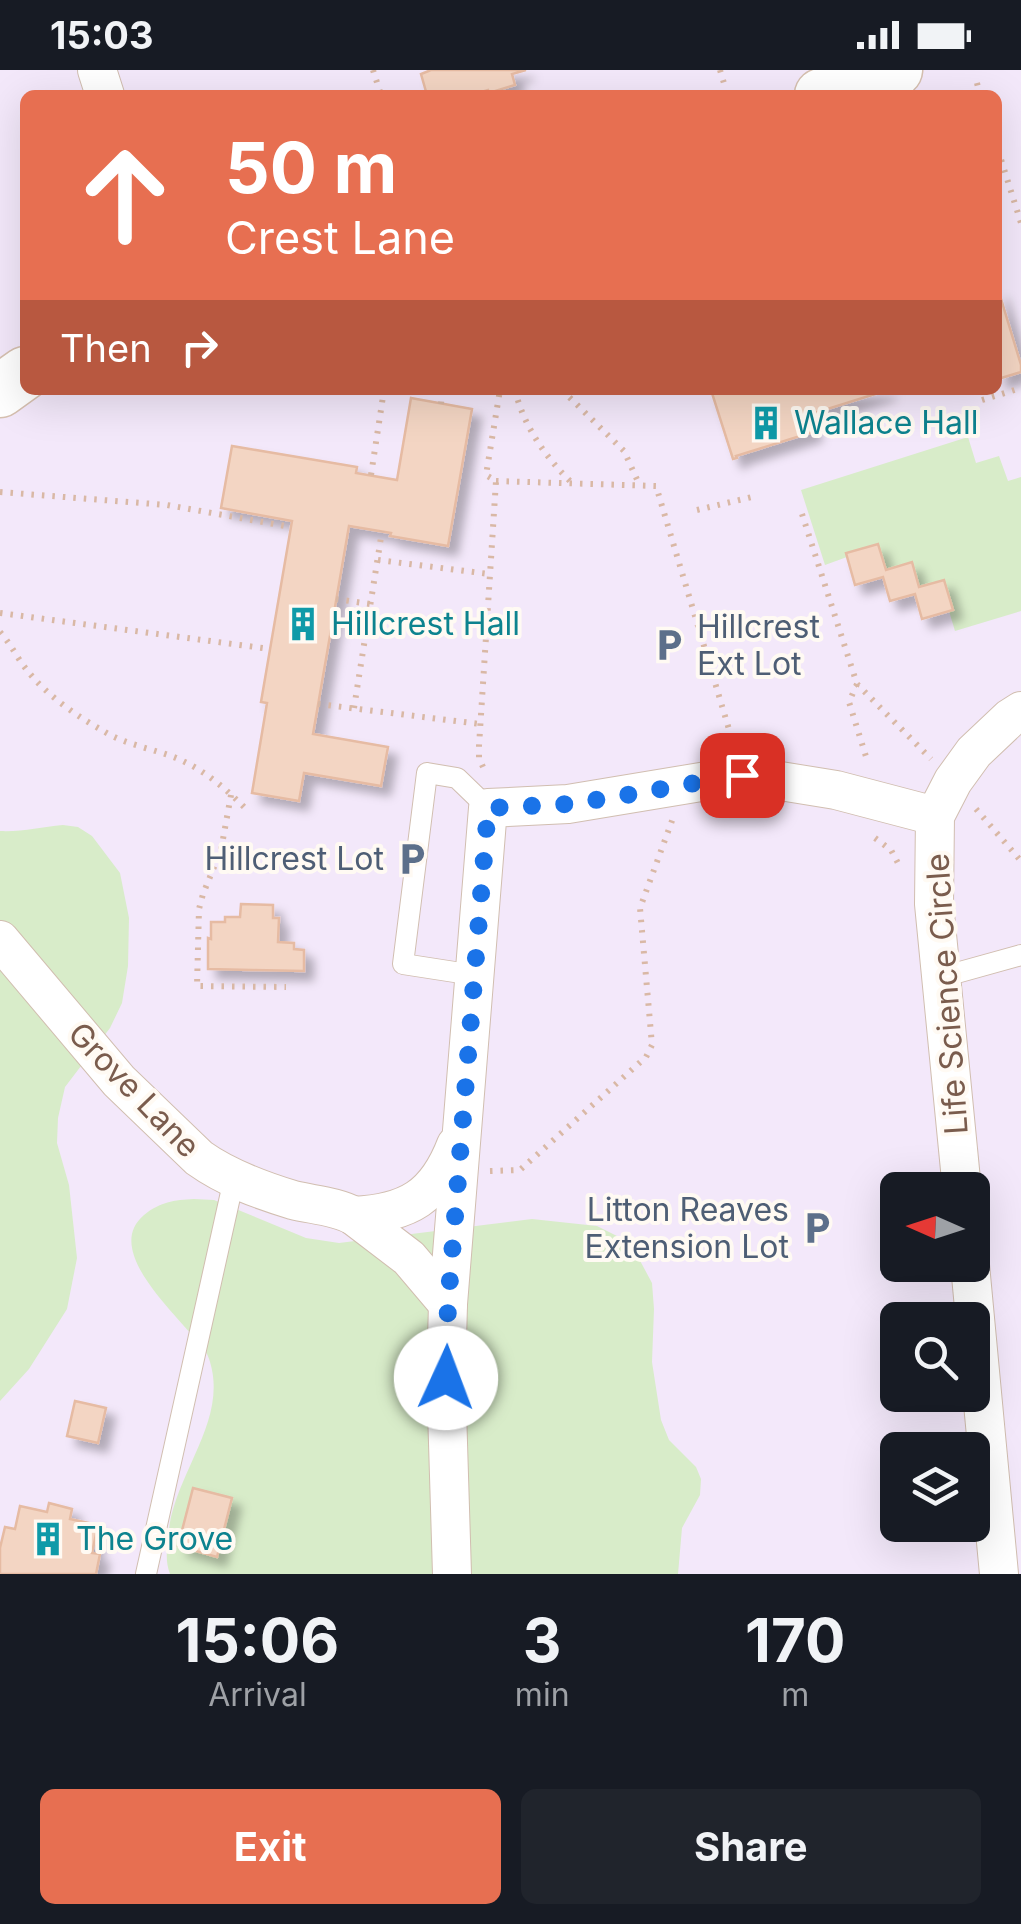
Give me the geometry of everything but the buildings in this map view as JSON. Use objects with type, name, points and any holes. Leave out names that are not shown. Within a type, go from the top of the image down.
[{"type":"street","points":[[836,90],[896,70]]},
{"type":"street","name":"Life Science Circle","points":[[960,1172],[934,904],[938,765],[974,752],[1021,710]]},
{"type":"street","points":[[452,1574],[446,1378],[448,1304],[488,808],[582,802],[742,775],[836,790],[935,816]]},
{"type":"street","name":"Grove Lane","points":[[0,940],[119,1080],[199,1158],[234,1179],[354,1216],[409,1258],[448,1304]]},
{"type":"street","name":"Grove Lane","points":[[354,1216],[396,1210],[429,1193],[449,1164],[462,1129]]},
{"type":"street","points":[[972,1282],[999,1574]]},
{"type":"lane","points":[[474,975],[403,964],[427,774],[457,778],[488,808]]},
{"type":"lane","points":[[942,977],[1021,955]]},
{"type":"lane","points":[[146,1574],[234,1179]]},
{"type":"path","points":[[720,70],[726,90]]},
{"type":"path","points":[[977,83],[979,90]]},
{"type":"path","points":[[1002,163],[1021,223]]},
{"type":"path","points":[[371,475],[383,395]]},
{"type":"path","points":[[441,404],[442,395]]},
{"type":"path","points":[[499,395],[486,475],[496,481],[656,486],[668,512],[681,574],[731,736],[728,750]]},
{"type":"path","points":[[517,395],[536,439],[573,484]]},
{"type":"path","points":[[567,395],[624,452],[640,486]]},
{"type":"path","points":[[982,400],[998,395]]},
{"type":"path","points":[[485,770],[479,758],[480,724],[496,481]]},
{"type":"path","points":[[0,492],[167,506],[291,526]]},
{"type":"path","points":[[697,510],[752,497]]},
{"type":"path","points":[[802,514],[856,684],[938,765],[1021,861]]},
{"type":"path","points":[[354,708],[382,531]]},
{"type":"path","points":[[378,560],[489,574]]},
{"type":"path","points":[[336,599],[370,604]]},
{"type":"path","points":[[0,613],[270,648]]},
{"type":"path","points":[[0,632],[28,672],[77,714],[108,734],[196,768],[213,778],[246,809]]},
{"type":"path","points":[[856,684],[849,702],[866,761],[874,774]]},
{"type":"path","points":[[318,704],[480,724]]},
{"type":"path","points":[[231,794],[216,869],[199,909],[198,986],[286,987]]},
{"type":"path","points":[[458,1172],[520,1170],[646,1057],[652,1045],[640,908],[675,814],[655,816]]},
{"type":"path","points":[[869,832],[891,850],[901,878]]},
{"type":"shaded area","points":[[0,70],[1021,70],[1021,1574],[0,1574]]},
{"type":"green space","points":[[968,437],[976,463],[999,456],[1008,481],[1021,477],[1021,611],[955,631],[944,581],[919,587],[912,562],[886,570],[846,554],[847,557],[825,565],[801,490]]},
{"type":"green space","points":[[78,827],[92,836],[120,873],[129,918],[128,966],[122,1003],[110,1028],[65,1087],[58,1118],[57,1143],[69,1185],[77,1258],[67,1309],[29,1369],[0,1401],[0,831]]},
{"type":"green space","points":[[194,1199],[214,1200],[306,1238],[339,1243],[532,1219],[597,1226],[623,1239],[652,1283],[652,1362],[661,1420],[669,1440],[696,1467],[701,1479],[700,1495],[682,1528],[678,1574],[170,1574],[167,1555],[171,1516],[209,1416],[213,1376],[207,1354],[139,1267],[132,1248],[133,1231],[144,1215],[156,1207]]},
{"type":"place","name":"Wallace Hall","points":[[766,423]]},
{"type":"place","name":"Hillcrest Hall","points":[[303,624]]},
{"type":"place","name":"Hillcrest Ext Lot","points":[[669,645]]},
{"type":"place","name":"Hillcrest Lot","points":[[412,859]]},
{"type":"place","name":"Litton Reaves Extension Lot","points":[[817,1228]]},
{"type":"place","name":"The Grove","points":[[48,1539]]},
{"type":"route","points":[[446,1378],[448,1304],[488,808],[568,804],[742,775]]}]
